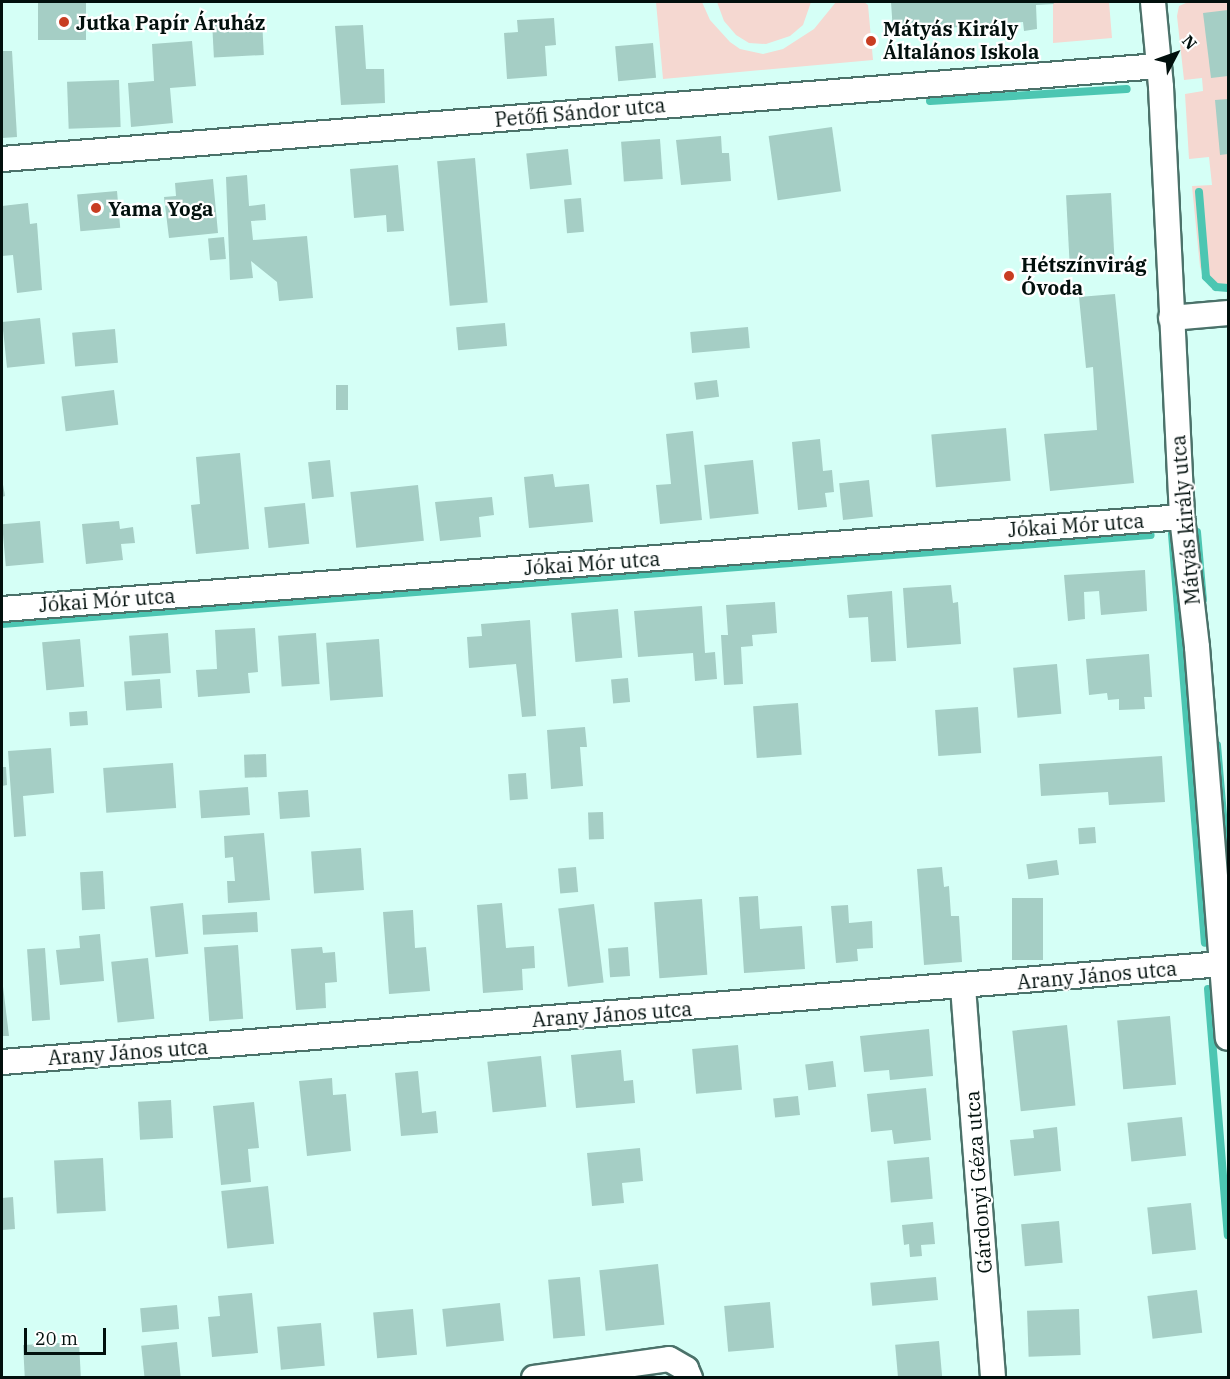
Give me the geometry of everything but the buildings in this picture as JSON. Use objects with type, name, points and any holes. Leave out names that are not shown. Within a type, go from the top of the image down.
[{"type":"street","name":"Mátyás király utca","points":[[1153,2],[1159,66],[1182,517],[1197,647],[1228,1038]]},
{"type":"street","name":"Petőfi Sándor utca","points":[[2,159],[1159,66]]},
{"type":"street","points":[[1171,318],[1228,313]]},
{"type":"street","name":"Jókai Mór utca","points":[[2,609],[1182,517]]},
{"type":"street","name":"Arany János utca","points":[[2,1062],[963,987],[1223,964]]},
{"type":"street","name":"Gárdonyi Géza utca","points":[[963,987],[993,1377]]},
{"type":"street","points":[[534,1377],[669,1359],[686,1368],[690,1377]]},
{"type":"shaded area","points":[[656,2],[702,2],[710,20],[730,42],[740,49],[763,54],[783,49],[814,29],[836,2],[864,2],[868,5],[873,60],[663,79]]},
{"type":"shaded area","points":[[717,2],[811,2],[803,25],[790,36],[766,44],[749,43],[736,35],[724,21]]},
{"type":"shaded area","points":[[1053,2],[1109,2],[1112,38],[1053,43]]},
{"type":"shaded area","points":[[1228,2],[1228,292],[1209,286],[1200,267],[1192,186],[1212,185],[1209,157],[1189,159],[1185,94],[1203,91],[1202,78],[1184,80],[1177,16],[1179,6],[1186,3]]},
{"type":"waterway","points":[[930,101],[1127,89]]},
{"type":"waterway","points":[[1199,192],[1206,277],[1216,287],[1228,288]]},
{"type":"waterway","points":[[1197,532],[1203,600]]},
{"type":"waterway","points":[[1172,534],[1205,943]]},
{"type":"waterway","points":[[2,624],[1151,535]]},
{"type":"waterway","points":[[1217,745],[1228,874]]},
{"type":"waterway","points":[[1208,989],[1228,1235]]},
{"type":"place","name":"Jutka Papír Áruház","points":[[64,22]]},
{"type":"place","name":"Mátyás Király Általános Iskola","points":[[871,41]]},
{"type":"place","name":"Yama Yoga","points":[[96,208]]},
{"type":"place","name":"Hétszínvirág Óvoda","points":[[1009,276]]}]
